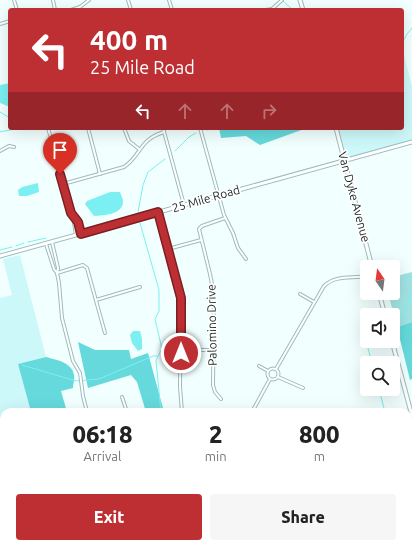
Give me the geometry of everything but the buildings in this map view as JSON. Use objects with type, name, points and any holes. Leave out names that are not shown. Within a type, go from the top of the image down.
[{"type":"street","points":[[77,8],[89,0]]},
{"type":"street","points":[[273,8],[282,0]]},
{"type":"street","points":[[49,130],[73,217],[76,235]]},
{"type":"street","points":[[89,130],[100,174]]},
{"type":"street","points":[[125,130],[129,141],[140,149]]},
{"type":"street","points":[[201,130],[225,218],[234,233],[238,248],[246,259]]},
{"type":"street","name":"Van Dyke Avenue","points":[[337,130],[370,260]]},
{"type":"street","points":[[63,184],[120,169],[127,165],[150,137],[164,132],[184,205]]},
{"type":"street","name":"25 Mile Road","points":[[0,256],[412,142]]},
{"type":"street","points":[[0,151],[8,146],[14,147]]},
{"type":"street","points":[[158,212],[181,298],[180,388],[182,408]]},
{"type":"street","points":[[73,217],[78,222],[81,234]]},
{"type":"street","name":"Palomino Drive","points":[[221,399],[214,389],[214,294],[199,231],[200,227],[225,218]]},
{"type":"street","points":[[168,249],[201,240]]},
{"type":"street","points":[[52,242],[58,268],[57,273],[63,323],[73,361],[80,373],[86,408]]},
{"type":"street","points":[[46,244],[50,260],[57,273]]},
{"type":"street","points":[[50,260],[56,258]]},
{"type":"street","points":[[57,273],[84,265],[87,268],[105,333]]},
{"type":"street","points":[[259,366],[268,371],[276,369],[324,286],[332,280],[341,277],[360,277]]},
{"type":"street","points":[[96,300],[140,287]]},
{"type":"street","points":[[300,294],[314,302]]},
{"type":"street","points":[[394,348],[411,406]]},
{"type":"street","points":[[181,350],[214,350]]},
{"type":"street","points":[[276,369],[279,374],[278,377]]},
{"type":"street","points":[[254,408],[270,379],[268,371]]},
{"type":"street","points":[[270,379],[278,377],[303,388]]},
{"type":"street","points":[[122,397],[126,408]]},
{"type":"shaded area","points":[[404,55],[412,86],[412,142],[345,160],[337,130],[404,130]]},
{"type":"shaded area","points":[[8,83],[8,106],[0,103],[0,85]]},
{"type":"shaded area","points":[[219,130],[301,130],[260,145],[246,136],[221,138]]},
{"type":"shaded area","points":[[38,183],[39,192],[27,196],[19,196],[18,190],[22,187]]},
{"type":"shaded area","points":[[110,192],[120,192],[123,201],[120,209],[116,212],[94,216],[85,204],[87,201]]},
{"type":"shaded area","points":[[20,255],[46,357],[18,364],[30,408],[0,408],[0,298],[12,295],[3,259]]},
{"type":"shaded area","points":[[412,272],[412,322],[400,326],[400,308],[392,308],[390,300],[400,300],[400,275]]},
{"type":"shaded area","points":[[412,322],[412,379],[410,380],[400,339],[400,326]]},
{"type":"shaded area","points":[[133,331],[140,331],[142,339],[142,349],[138,351],[132,343],[130,335]]},
{"type":"shaded area","points":[[78,342],[95,350],[129,350],[131,359],[148,353],[163,408],[145,408],[137,382],[131,375],[88,388]]},
{"type":"shaded area","points":[[46,357],[67,364],[73,371],[74,377],[73,388],[61,391],[66,408],[30,408],[18,364]]},
{"type":"waterway","points":[[283,1],[291,8]]},
{"type":"waterway","points":[[404,39],[412,28]]},
{"type":"waterway","points":[[0,112],[8,117]]},
{"type":"waterway","points":[[0,132],[10,130]]},
{"type":"waterway","points":[[175,151],[189,137],[196,133]]},
{"type":"waterway","points":[[138,212],[143,185],[148,172],[165,159]]},
{"type":"waterway","points":[[140,223],[159,290],[159,311],[155,319],[162,349],[156,360],[161,408]]},
{"type":"waterway","points":[[28,242],[46,238]]},
{"type":"waterway","points":[[16,246],[24,243]]},
{"type":"waterway","points":[[0,250],[12,247]]},
{"type":"waterway","points":[[400,320],[412,291]]},
{"type":"waterway","points":[[368,348],[370,356]]},
{"type":"waterway","points":[[22,365],[76,381],[99,379],[153,356],[157,356]]},
{"type":"waterway","points":[[381,396],[384,408]]},
{"type":"route","points":[[60,174],[71,213],[78,222],[81,234],[158,212],[181,298],[181,353]]}]
